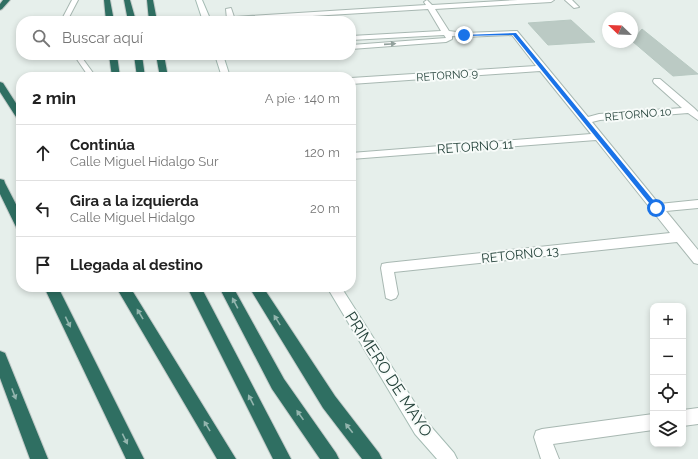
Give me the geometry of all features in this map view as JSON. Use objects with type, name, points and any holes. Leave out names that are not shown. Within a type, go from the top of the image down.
[{"type":"highway","points":[[0,8],[7,0]]},
{"type":"highway","points":[[107,0],[109,16]]},
{"type":"highway","points":[[127,0],[131,16]]},
{"type":"highway","points":[[150,0],[152,16]]},
{"type":"highway","points":[[114,60],[115,72]]},
{"type":"highway","points":[[139,60],[140,72]]},
{"type":"highway","points":[[161,60],[163,72]]},
{"type":"highway","points":[[0,85],[16,110]]},
{"type":"highway","points":[[0,183],[16,216]]},
{"type":"highway","points":[[53,292],[135,459]]},
{"type":"highway","points":[[126,292],[227,459]]},
{"type":"highway","points":[[197,292],[282,459]]},
{"type":"highway","points":[[229,292],[278,384],[330,459]]},
{"type":"highway","points":[[259,292],[329,402],[373,459]]},
{"type":"highway","points":[[0,358],[39,459]]},
{"type":"street","points":[[199,0],[205,16]]},
{"type":"street","points":[[426,0],[451,40]]},
{"type":"street","points":[[281,16],[551,0]]},
{"type":"street","points":[[568,0],[576,7]]},
{"type":"street","points":[[229,9],[230,16]]},
{"type":"street","points":[[356,38],[446,33],[464,35],[514,33],[698,259]]},
{"type":"street","points":[[356,47],[451,40],[464,35]]},
{"type":"street","points":[[220,60],[224,72]]},
{"type":"street","name":"RETORNO 9","points":[[356,81],[542,68]]},
{"type":"street","name":"RETORNO 10","points":[[657,80],[698,117]]},
{"type":"street","name":"RETORNO 10","points":[[585,121],[599,117],[690,110]]},
{"type":"street","name":"RETORNO 11","points":[[356,156],[598,137]]},
{"type":"street","points":[[656,208],[698,204]]},
{"type":"street","name":"RETORNO 13","points":[[391,294],[387,268],[680,236]]},
{"type":"street","name":"PRIMERO DE MAYO","points":[[337,292],[421,428],[448,459]]},
{"type":"street","points":[[686,418],[698,416]]},
{"type":"street","points":[[550,459],[542,437],[650,422]]},
{"type":"lane","points":[[67,16],[75,0]]},
{"type":"lane","points":[[81,60],[89,72]]},
{"type":"building","points":[[571,20],[595,42],[548,45],[528,23]]},
{"type":"building","points":[[642,29],[698,74],[673,76],[638,46],[638,34]]},
{"type":"route","points":[[464,35],[514,33],[656,208]]}]
